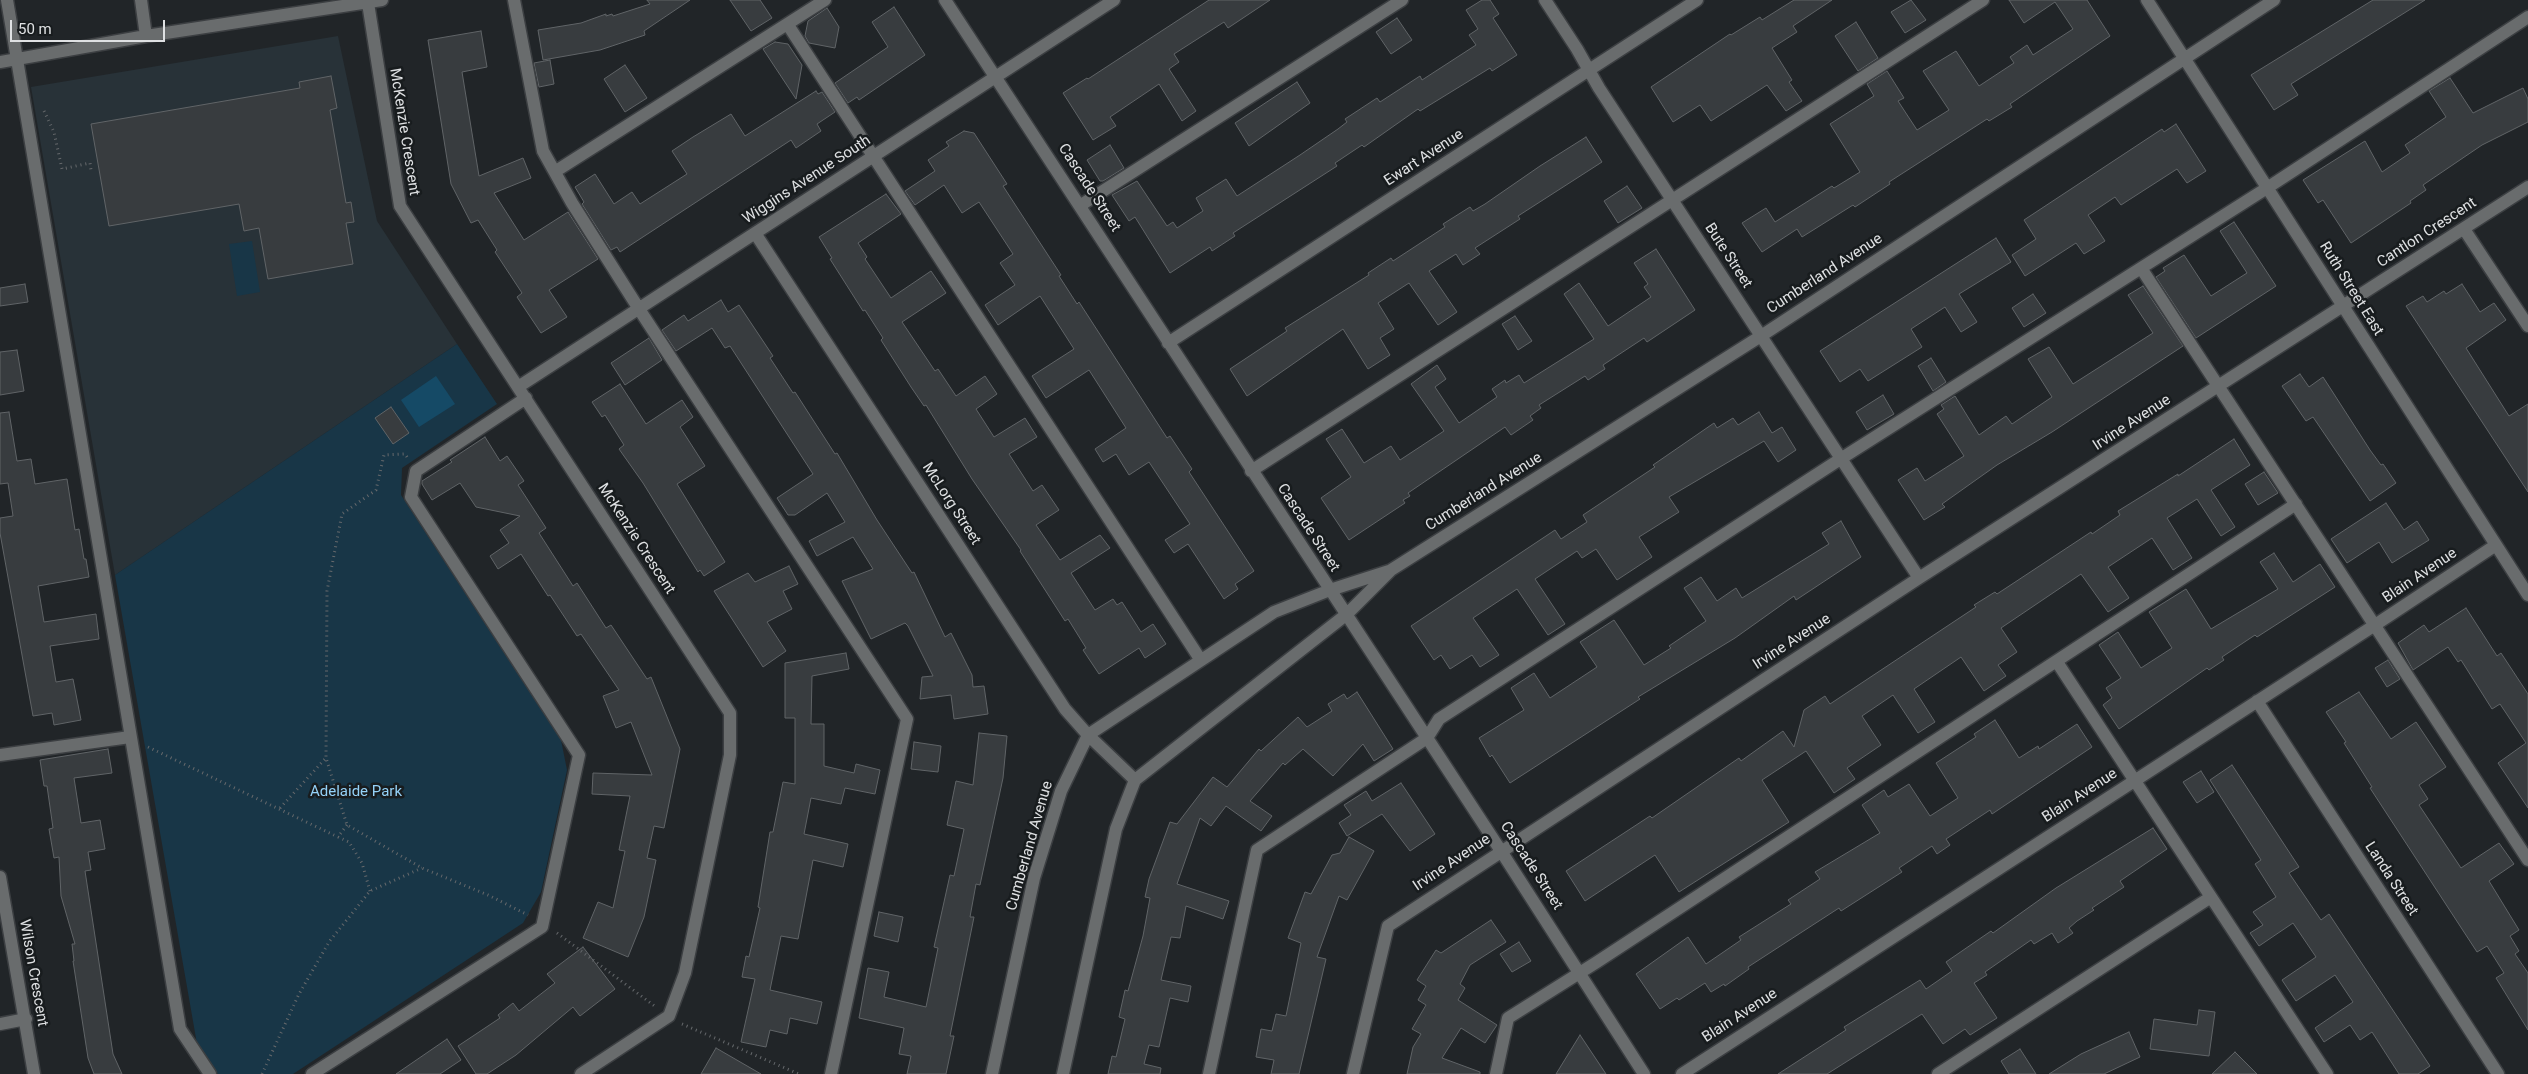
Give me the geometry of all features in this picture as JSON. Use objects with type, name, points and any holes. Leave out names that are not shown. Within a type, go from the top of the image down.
[{"type":"street","points":[[7,0],[180,1029],[210,1074]]},
{"type":"street","points":[[140,0],[146,36]]},
{"type":"street","points":[[0,62],[146,36],[382,0]]},
{"type":"street","points":[[514,0],[543,151],[556,171],[572,203],[639,309],[907,719],[831,1074]]},
{"type":"street","points":[[556,171],[825,0]]},
{"type":"street","name":"Cascade Street","points":[[945,0],[1082,205],[1168,343],[1501,850],[1644,1074]]},
{"type":"street","name":"Wiggins Avenue South","points":[[518,387],[1114,0]]},
{"type":"street","points":[[1082,205],[1402,0]]},
{"type":"street","name":"Bute Street","points":[[1545,0],[1673,201],[1919,578]]},
{"type":"street","name":"Ewart Avenue","points":[[1168,343],[1697,0]]},
{"type":"street","points":[[1251,471],[1673,201],[1982,0]]},
{"type":"street","name":"Ruth Street East","points":[[2147,0],[2528,595]]},
{"type":"street","name":"Cumberland Avenue","points":[[1135,780],[1347,614],[1391,570],[1761,336],[2274,0]]},
{"type":"street","name":"McKenzie Crescent","points":[[368,3],[400,206],[730,713],[730,755],[685,973],[669,1016]]},
{"type":"street","points":[[1209,1074],[1257,850],[1427,738],[1439,719],[1842,458],[2267,188],[2528,17]]},
{"type":"street","points":[[788,25],[1200,659]]},
{"type":"street","name":"Cantlon Crescent","points":[[2344,306],[2528,187]]},
{"type":"street","points":[[2464,229],[2528,326]]},
{"type":"street","name":"McLorg Street","points":[[756,233],[1066,709],[1088,735],[1135,780]]},
{"type":"street","points":[[2141,268],[2528,860]]},
{"type":"street","name":"Irvine Avenue","points":[[1353,1074],[1388,926],[1501,850],[1919,578],[2344,306]]},
{"type":"street","points":[[312,1074],[542,927],[579,755],[411,497],[416,470],[526,398]]},
{"type":"street","points":[[1496,1074],[1508,1018],[1581,973],[2296,504]]},
{"type":"street","name":"Blain Avenue","points":[[1682,1074],[2134,780],[2375,626],[2496,545]]},
{"type":"street","name":"Cumberland Avenue","points":[[992,1074],[1034,878],[1061,791],[1088,735],[1200,659],[1274,612],[1330,590],[1391,570]]},
{"type":"street","points":[[2057,662],[2327,1074]]},
{"type":"street","name":"Landa Street","points":[[2257,701],[2498,1074]]},
{"type":"street","points":[[0,756],[130,737]]},
{"type":"street","points":[[1062,1074],[1116,829],[1135,780]]},
{"type":"street","name":"Wilson Crescent","points":[[1,885],[26,1019],[34,1074]]},
{"type":"street","points":[[1938,1074],[2211,897]]},
{"type":"street","points":[[580,1074],[669,1016]]},
{"type":"street","points":[[0,1024],[26,1019]]},
{"type":"path","points":[[42,105],[54,132],[62,169],[90,163],[91,170]]},
{"type":"path","points":[[416,470],[405,454],[384,455],[376,490],[342,514],[327,591],[326,758],[347,825],[422,868],[488,895],[542,922],[684,1026],[799,1074]]},
{"type":"path","points":[[130,737],[175,761],[280,808],[348,842],[362,864],[370,891]]},
{"type":"path","points":[[280,808],[326,758]]},
{"type":"path","points":[[338,837],[347,825]]},
{"type":"path","points":[[262,1074],[299,994],[329,942],[370,891],[422,868]]},
{"type":"shaded area","points":[[338,36],[377,221],[457,344],[115,575],[31,87]]},
{"type":"shaded area","points":[[436,376],[455,404],[419,427],[401,400]]},
{"type":"green space","points":[[252,241],[260,292],[237,296],[229,244]]},
{"type":"green space","name":"Adelaide Park","points":[[457,344],[497,404],[402,468],[401,495],[561,740],[567,770],[541,892],[523,923],[293,1074],[218,1074],[197,1044],[115,575]]},
{"type":"building","points":[[647,0],[690,0],[644,31],[645,35],[600,50],[543,60],[538,30],[581,23],[606,14],[606,16],[612,14],[613,16],[650,4]]},
{"type":"building","points":[[730,0],[760,0],[772,18],[751,31]]},
{"type":"building","points":[[1209,0],[1270,0],[1228,28],[1224,22],[1174,54],[1179,62],[1169,69],[1196,111],[1182,121],[1159,84],[1110,117],[1116,126],[1093,140],[1063,93],[1088,79]]},
{"type":"building","points":[[1482,0],[1490,0],[1499,14],[1493,18],[1517,55],[1492,71],[1490,68],[1420,111],[1418,109],[1364,147],[1362,145],[1335,163],[1337,166],[1233,233],[1235,236],[1212,251],[1210,247],[1170,273],[1135,217],[1129,221],[1112,195],[1137,181],[1167,226],[1173,222],[1177,228],[1203,211],[1196,198],[1226,179],[1237,196],[1338,129],[1347,122],[1345,119],[1377,98],[1380,102],[1420,76],[1422,80],[1476,45],[1469,35],[1478,29],[1466,10]]},
{"type":"building","points":[[1794,0],[1832,0],[1793,26],[1797,32],[1772,48],[1792,80],[1789,82],[1802,101],[1786,111],[1767,85],[1711,121],[1700,105],[1673,122],[1651,87],[1730,34],[1760,17],[1762,20]]},
{"type":"building","points":[[1911,0],[1926,20],[1905,33],[1891,12]]},
{"type":"building","points":[[2009,0],[2087,0],[2110,36],[2010,104],[2012,107],[1989,121],[1987,119],[1889,182],[1890,184],[1855,207],[1853,205],[1802,237],[1797,229],[1762,252],[1742,223],[1766,208],[1775,222],[1832,186],[1834,188],[1860,172],[1830,124],[1874,96],[1867,84],[1887,71],[1904,98],[1898,101],[1917,130],[1949,110],[1923,71],[1956,51],[1979,86],[2014,63],[2010,57],[2027,45],[2033,55],[2073,29],[2055,2],[2024,23]]},
{"type":"building","points":[[2373,0],[2425,0],[2291,84],[2298,95],[2274,110],[2251,75]]},
{"type":"building","points":[[894,7],[925,55],[859,100],[857,97],[848,103],[835,83],[888,47],[872,22]]},
{"type":"building","points":[[827,8],[839,27],[835,48],[809,43],[805,36],[808,21]]},
{"type":"building","points":[[1397,18],[1412,40],[1391,54],[1376,32]]},
{"type":"building","points":[[1856,22],[1878,58],[1858,71],[1835,36]]},
{"type":"building","points":[[481,31],[487,67],[462,72],[479,176],[523,158],[531,178],[494,193],[524,240],[568,212],[598,259],[549,290],[567,317],[541,333],[517,297],[522,293],[495,252],[497,250],[478,220],[471,223],[451,184],[428,40]]},
{"type":"building","points":[[775,42],[788,44],[802,65],[796,99],[763,49]]},
{"type":"building","points":[[550,60],[554,84],[539,87],[534,63]]},
{"type":"building","points":[[625,65],[647,98],[625,112],[604,79]]},
{"type":"building","points":[[331,76],[337,108],[330,110],[346,203],[351,202],[354,222],[346,223],[353,264],[268,279],[259,228],[244,231],[239,204],[109,226],[91,124],[300,88],[299,82]]},
{"type":"building","points":[[2450,78],[2473,113],[2523,88],[2528,99],[2528,122],[2482,145],[2423,185],[2426,190],[2410,201],[2411,203],[2351,243],[2323,200],[2318,203],[2303,180],[2365,141],[2382,172],[2410,153],[2405,145],[2446,117],[2429,91]]},
{"type":"building","points":[[1297,82],[1310,103],[1249,146],[1235,123]]},
{"type":"building","points":[[816,91],[818,94],[822,92],[835,112],[817,124],[821,131],[796,148],[791,140],[620,252],[617,247],[611,250],[582,204],[584,202],[575,187],[595,174],[614,204],[632,192],[640,204],[687,174],[672,151],[693,137],[731,114],[745,136]]},
{"type":"building","points":[[2176,124],[2206,171],[2187,183],[2177,169],[2121,205],[2115,197],[2088,215],[2105,241],[2084,254],[2076,243],[2025,276],[2012,255],[2036,239],[2024,220],[2162,129],[2164,132]]},
{"type":"building","points":[[964,131],[974,133],[1007,184],[1003,186],[1061,275],[1059,276],[1077,304],[1079,302],[1167,438],[1170,436],[1192,469],[1189,472],[1254,571],[1235,584],[1238,589],[1224,599],[1188,544],[1174,553],[1165,540],[1190,524],[1149,462],[1129,475],[1116,454],[1103,462],[1095,449],[1126,428],[1089,370],[1046,398],[1032,376],[1074,349],[1040,296],[998,325],[985,305],[1015,285],[1000,263],[1013,254],[979,202],[962,213],[944,185],[915,205],[905,191],[935,171],[928,160],[949,146],[946,142]]},
{"type":"building","points":[[1586,137],[1602,162],[1518,216],[1520,219],[1475,248],[1480,254],[1463,265],[1456,254],[1429,271],[1457,312],[1438,325],[1409,283],[1378,303],[1394,329],[1380,338],[1390,355],[1368,369],[1343,329],[1247,396],[1230,369],[1287,331],[1285,328],[1369,275],[1368,273],[1391,258],[1393,261],[1445,227],[1443,224],[1470,207],[1473,211],[1485,204]]},
{"type":"building","points":[[1110,145],[1124,168],[1100,181],[1087,160]]},
{"type":"building","points":[[1627,186],[1642,208],[1618,223],[1604,201]]},
{"type":"building","points":[[886,194],[901,214],[858,243],[867,257],[865,259],[891,298],[931,271],[946,293],[902,322],[935,371],[938,369],[956,396],[985,376],[997,394],[976,409],[994,437],[1025,418],[1037,437],[1009,454],[1033,491],[1042,485],[1059,510],[1036,525],[1060,560],[1100,535],[1110,548],[1071,573],[1095,610],[1113,599],[1117,605],[1122,602],[1141,632],[1153,624],[1166,644],[1145,658],[1139,648],[1099,674],[1083,650],[1086,648],[1068,619],[1065,621],[926,405],[924,406],[911,387],[881,340],[883,338],[865,310],[863,311],[830,259],[832,258],[819,237]]},
{"type":"building","points":[[2234,222],[2276,286],[2196,338],[2156,277],[2165,271],[2163,268],[2184,255],[2211,296],[2247,273],[2220,231]]},
{"type":"building","points":[[1996,238],[2011,262],[1959,294],[1977,322],[1961,332],[1945,307],[1911,329],[1922,347],[1868,381],[1860,369],[1840,382],[1820,351]]},
{"type":"building","points":[[1656,249],[1695,310],[1647,342],[1644,338],[1603,365],[1605,369],[1588,380],[1585,376],[1539,405],[1541,408],[1530,416],[1533,420],[1511,435],[1505,427],[1408,493],[1410,496],[1403,500],[1405,503],[1349,540],[1321,498],[1351,477],[1326,439],[1342,429],[1364,463],[1391,446],[1400,460],[1444,431],[1411,384],[1437,365],[1446,379],[1435,387],[1459,423],[1497,397],[1492,389],[1505,380],[1506,383],[1519,375],[1524,383],[1594,339],[1564,294],[1579,283],[1608,326],[1651,297],[1644,287],[1648,284],[1634,263]]},
{"type":"building","points":[[25,284],[28,302],[0,306],[0,288]]},
{"type":"building","points":[[2462,284],[2480,312],[2494,303],[2506,320],[2466,348],[2509,416],[2528,404],[2528,492],[2406,306],[2423,296],[2427,302],[2444,291],[2446,294]]},
{"type":"building","points":[[2143,286],[2183,346],[2052,432],[1997,465],[1942,504],[1945,507],[1924,520],[1898,480],[1917,468],[1925,481],[1964,456],[1937,414],[1944,409],[1941,405],[1955,396],[1979,435],[2006,416],[2012,424],[2052,397],[2028,359],[2049,347],[2073,384],[2153,333],[2128,295]]},
{"type":"building","points":[[2033,294],[2046,313],[2024,327],[2012,308]]},
{"type":"building","points":[[721,300],[728,312],[739,305],[773,356],[770,358],[793,393],[795,392],[835,454],[837,453],[877,520],[912,573],[914,572],[945,637],[951,633],[972,675],[973,687],[984,686],[988,714],[954,719],[951,695],[920,699],[922,677],[933,676],[908,626],[905,623],[871,639],[842,581],[873,569],[853,537],[817,556],[809,541],[845,522],[827,493],[795,515],[788,515],[777,498],[813,474],[730,346],[725,348],[712,328],[676,351],[662,330],[684,315],[688,321]]},
{"type":"building","points":[[1515,316],[1532,341],[1518,350],[1502,324]]},
{"type":"building","points":[[649,338],[662,360],[625,385],[611,363]]},
{"type":"building","points":[[17,350],[24,391],[0,395],[0,352]]},
{"type":"building","points":[[1931,358],[1946,382],[1933,391],[1918,366]]},
{"type":"building","points":[[2300,374],[2309,387],[2323,377],[2370,450],[2381,465],[2383,464],[2396,483],[2370,501],[2313,417],[2306,421],[2282,386]]},
{"type":"building","points":[[620,384],[646,424],[682,400],[693,417],[680,427],[705,466],[677,484],[725,562],[704,576],[700,570],[698,572],[643,483],[619,449],[624,445],[605,415],[602,417],[592,402]]},
{"type":"building","points":[[1883,395],[1894,414],[1867,430],[1856,412]]},
{"type":"building","points":[[391,407],[409,433],[393,444],[375,418]]},
{"type":"building","points":[[9,412],[17,461],[31,459],[35,484],[67,479],[75,530],[79,529],[89,577],[38,586],[44,622],[96,614],[99,639],[50,646],[56,682],[73,679],[81,720],[54,725],[52,713],[33,716],[0,533],[0,518],[13,516],[8,483],[0,484],[0,413]]},
{"type":"building","points":[[1759,412],[1772,433],[1782,427],[1796,450],[1778,462],[1764,441],[1669,497],[1679,512],[1639,537],[1652,557],[1617,580],[1596,549],[1582,558],[1577,551],[1535,579],[1565,624],[1548,635],[1517,589],[1473,618],[1499,655],[1480,667],[1472,655],[1450,669],[1441,655],[1434,660],[1411,626],[1555,530],[1561,539],[1587,522],[1583,515],[1655,467],[1653,465],[1714,423],[1717,428],[1733,418],[1738,425]]},
{"type":"building","points":[[485,437],[500,461],[507,456],[524,481],[518,485],[546,528],[539,533],[573,586],[577,583],[606,628],[611,625],[647,679],[651,677],[680,749],[664,828],[654,826],[647,858],[656,860],[644,917],[628,957],[583,938],[598,902],[613,908],[625,851],[619,850],[630,796],[592,794],[593,773],[652,775],[631,722],[616,728],[603,696],[619,690],[581,634],[577,636],[550,595],[548,596],[521,554],[498,569],[490,556],[509,543],[500,530],[520,516],[476,507],[460,483],[432,500],[422,484],[422,481],[452,462],[450,460]]},
{"type":"building","points":[[2234,439],[2250,465],[2211,490],[2235,527],[2221,536],[2197,499],[2167,518],[2192,558],[2173,570],[2152,538],[2108,567],[2129,598],[2108,612],[2081,574],[2001,628],[2017,652],[1998,665],[2006,676],[1984,691],[1961,657],[1914,689],[1935,722],[1918,733],[1893,695],[1862,716],[1881,745],[1847,768],[1855,779],[1834,793],[1806,751],[1762,780],[1789,822],[1679,892],[1655,855],[1585,901],[1566,871],[1650,816],[1652,818],[1739,758],[1741,761],[1783,731],[1794,747],[1804,710],[1825,696],[1830,704],[1976,607],[1974,605],[1995,592],[1997,594],[2091,532],[2092,534],[2120,515],[2118,511],[2178,474],[2178,476]]},
{"type":"building","points":[[2264,472],[2278,493],[2258,505],[2245,484]]},
{"type":"building","points":[[2386,503],[2404,530],[2417,521],[2429,540],[2392,563],[2379,542],[2347,563],[2331,539]]},
{"type":"building","points":[[1841,521],[1861,557],[1796,600],[1794,596],[1735,638],[1638,697],[1640,699],[1510,783],[1492,755],[1490,757],[1479,738],[1524,710],[1511,688],[1534,673],[1550,698],[1597,667],[1580,642],[1614,620],[1644,665],[1671,648],[1669,646],[1706,621],[1684,588],[1701,577],[1717,601],[1736,588],[1742,598],[1829,544],[1822,533]]},
{"type":"building","points":[[2274,553],[2293,582],[2320,564],[2335,587],[2257,637],[2255,635],[2222,657],[2224,660],[2209,670],[2207,668],[2119,729],[2103,705],[2112,698],[2106,688],[2121,678],[2099,645],[2118,632],[2141,668],[2172,648],[2149,612],[2186,589],[2211,629],[2278,589],[2260,562]]},
{"type":"building","points":[[789,566],[798,584],[783,591],[792,609],[767,622],[786,651],[763,667],[714,591],[748,573],[755,582]]},
{"type":"building","points":[[2466,608],[2497,656],[2501,653],[2528,694],[2528,808],[2498,763],[2526,743],[2500,704],[2492,709],[2461,660],[2458,662],[2448,647],[2413,670],[2398,643],[2424,625],[2429,632]]},
{"type":"building","points":[[846,653],[849,669],[812,676],[811,724],[824,724],[824,766],[854,773],[856,764],[880,770],[875,794],[845,788],[841,804],[811,798],[804,834],[848,844],[843,867],[813,860],[798,939],[781,936],[770,990],[822,1002],[817,1024],[790,1018],[787,1034],[770,1030],[766,1047],[741,1042],[755,979],[742,977],[746,956],[749,957],[760,908],[758,907],[770,832],[773,832],[783,782],[795,784],[795,718],[785,718],[785,663]]},
{"type":"building","points":[[2388,660],[2400,679],[2387,687],[2375,668]]},
{"type":"building","points":[[1357,692],[1393,749],[1374,761],[1363,744],[1333,776],[1303,749],[1285,765],[1283,763],[1250,801],[1272,816],[1261,831],[1226,806],[1211,826],[1200,818],[1177,884],[1229,901],[1223,919],[1186,906],[1180,938],[1171,937],[1161,980],[1191,986],[1188,1002],[1170,998],[1159,1047],[1149,1045],[1144,1064],[1161,1068],[1160,1074],[1108,1074],[1112,1056],[1116,1057],[1125,1019],[1119,1017],[1125,990],[1128,991],[1143,936],[1150,898],[1145,897],[1149,879],[1170,822],[1177,824],[1213,777],[1227,787],[1259,749],[1261,751],[1298,717],[1307,727],[1332,711],[1328,704],[1344,694],[1347,699]]},
{"type":"building","points":[[2359,692],[2391,739],[2416,722],[2446,767],[2419,785],[2428,799],[2419,805],[2461,868],[2499,843],[2514,864],[2489,881],[2519,930],[2510,936],[2519,951],[2515,954],[2528,973],[2528,1030],[2496,978],[2504,973],[2487,946],[2477,952],[2370,788],[2372,787],[2344,743],[2346,742],[2326,712]]},
{"type":"building","points":[[1995,720],[2019,758],[2038,746],[2039,749],[2077,724],[2092,747],[1992,814],[1990,810],[1946,839],[1950,845],[1937,854],[1932,846],[1899,868],[1902,872],[1841,911],[1839,908],[1748,967],[1749,969],[1725,986],[1724,984],[1711,992],[1705,983],[1679,1000],[1677,998],[1660,1009],[1636,974],[1688,937],[1706,964],[1741,940],[1739,937],[1791,904],[1788,900],[1820,879],[1815,872],[1880,833],[1862,805],[1884,790],[1888,797],[1909,784],[1930,816],[1958,798],[1936,763],[1976,737],[1974,734]]},
{"type":"building","points":[[979,733],[1007,736],[1003,778],[980,885],[976,884],[970,917],[974,917],[950,1036],[954,1036],[946,1074],[907,1074],[911,1056],[899,1054],[904,1028],[859,1018],[868,968],[889,972],[884,997],[926,1007],[938,948],[934,947],[950,875],[954,876],[964,829],[947,825],[956,781],[973,785]]},
{"type":"building","points":[[914,742],[941,746],[938,772],[911,769]]},
{"type":"building","points":[[108,749],[112,773],[74,778],[81,823],[100,820],[105,849],[88,852],[91,870],[85,871],[113,1054],[122,1074],[94,1074],[88,1058],[73,961],[72,944],[75,944],[61,896],[59,857],[54,858],[49,829],[53,828],[47,786],[44,786],[40,760]]},
{"type":"building","points":[[2232,765],[2299,867],[2289,873],[2321,920],[2329,914],[2430,1066],[2418,1074],[2399,1074],[2372,1032],[2360,1040],[2350,1025],[2324,1042],[2315,1028],[2353,1002],[2335,975],[2296,1001],[2282,980],[2316,957],[2293,923],[2259,946],[2250,933],[2263,925],[2253,912],[2276,897],[2255,864],[2261,860],[2210,780]]},
{"type":"building","points":[[2201,771],[2214,792],[2197,803],[2183,782]]},
{"type":"building","points":[[1401,783],[1435,834],[1410,851],[1382,814],[1347,836],[1339,823],[1351,815],[1344,805],[1366,791],[1372,801]]},
{"type":"building","points":[[2153,828],[2167,849],[2120,881],[2124,887],[2092,908],[2094,910],[2069,928],[2073,933],[2058,943],[2052,933],[2034,944],[2031,940],[1985,972],[1987,975],[1974,983],[1997,1018],[1970,1035],[1965,1029],[1943,1044],[1922,1014],[1827,1074],[1778,1074],[1846,1030],[1844,1027],[1920,980],[1926,989],[1952,971],[1946,962],[1991,931],[1993,933],[2056,888]]},
{"type":"building","points":[[1349,837],[1374,851],[1347,900],[1339,896],[1317,957],[1326,959],[1299,1074],[1271,1074],[1274,1060],[1256,1057],[1261,1029],[1272,1031],[1276,1014],[1286,1016],[1301,943],[1288,938],[1305,892],[1311,894],[1332,855],[1340,853]]},
{"type":"building","points":[[879,912],[903,917],[898,942],[874,936]]},
{"type":"building","points":[[1491,920],[1506,942],[1470,965],[1460,984],[1465,988],[1458,1000],[1497,1025],[1485,1043],[1461,1028],[1442,1058],[1480,1072],[1480,1074],[1407,1074],[1413,1047],[1421,1034],[1412,1029],[1426,1005],[1418,1000],[1426,986],[1417,980],[1436,950],[1441,953]]},
{"type":"building","points":[[1519,942],[1531,961],[1512,972],[1500,954]]},
{"type":"building","points":[[583,947],[615,989],[580,1016],[573,1007],[516,1055],[487,1074],[476,1074],[458,1046],[500,1018],[498,1015],[513,1003],[519,1011],[555,983],[547,974]]},
{"type":"building","points":[[2199,1010],[2215,1012],[2209,1056],[2150,1049],[2154,1019],[2197,1025]]},
{"type":"building","points":[[2129,1032],[2140,1057],[2104,1074],[2049,1074],[2081,1054]]},
{"type":"building","points":[[1580,1035],[1606,1074],[1556,1074]]},
{"type":"building","points":[[447,1039],[461,1060],[440,1074],[396,1074]]},
{"type":"building","points":[[716,1048],[761,1074],[701,1074]]},
{"type":"building","points":[[2020,1049],[2036,1074],[2009,1074],[2001,1061]]},
{"type":"building","points":[[2235,1052],[2257,1074],[2212,1074]]}]
